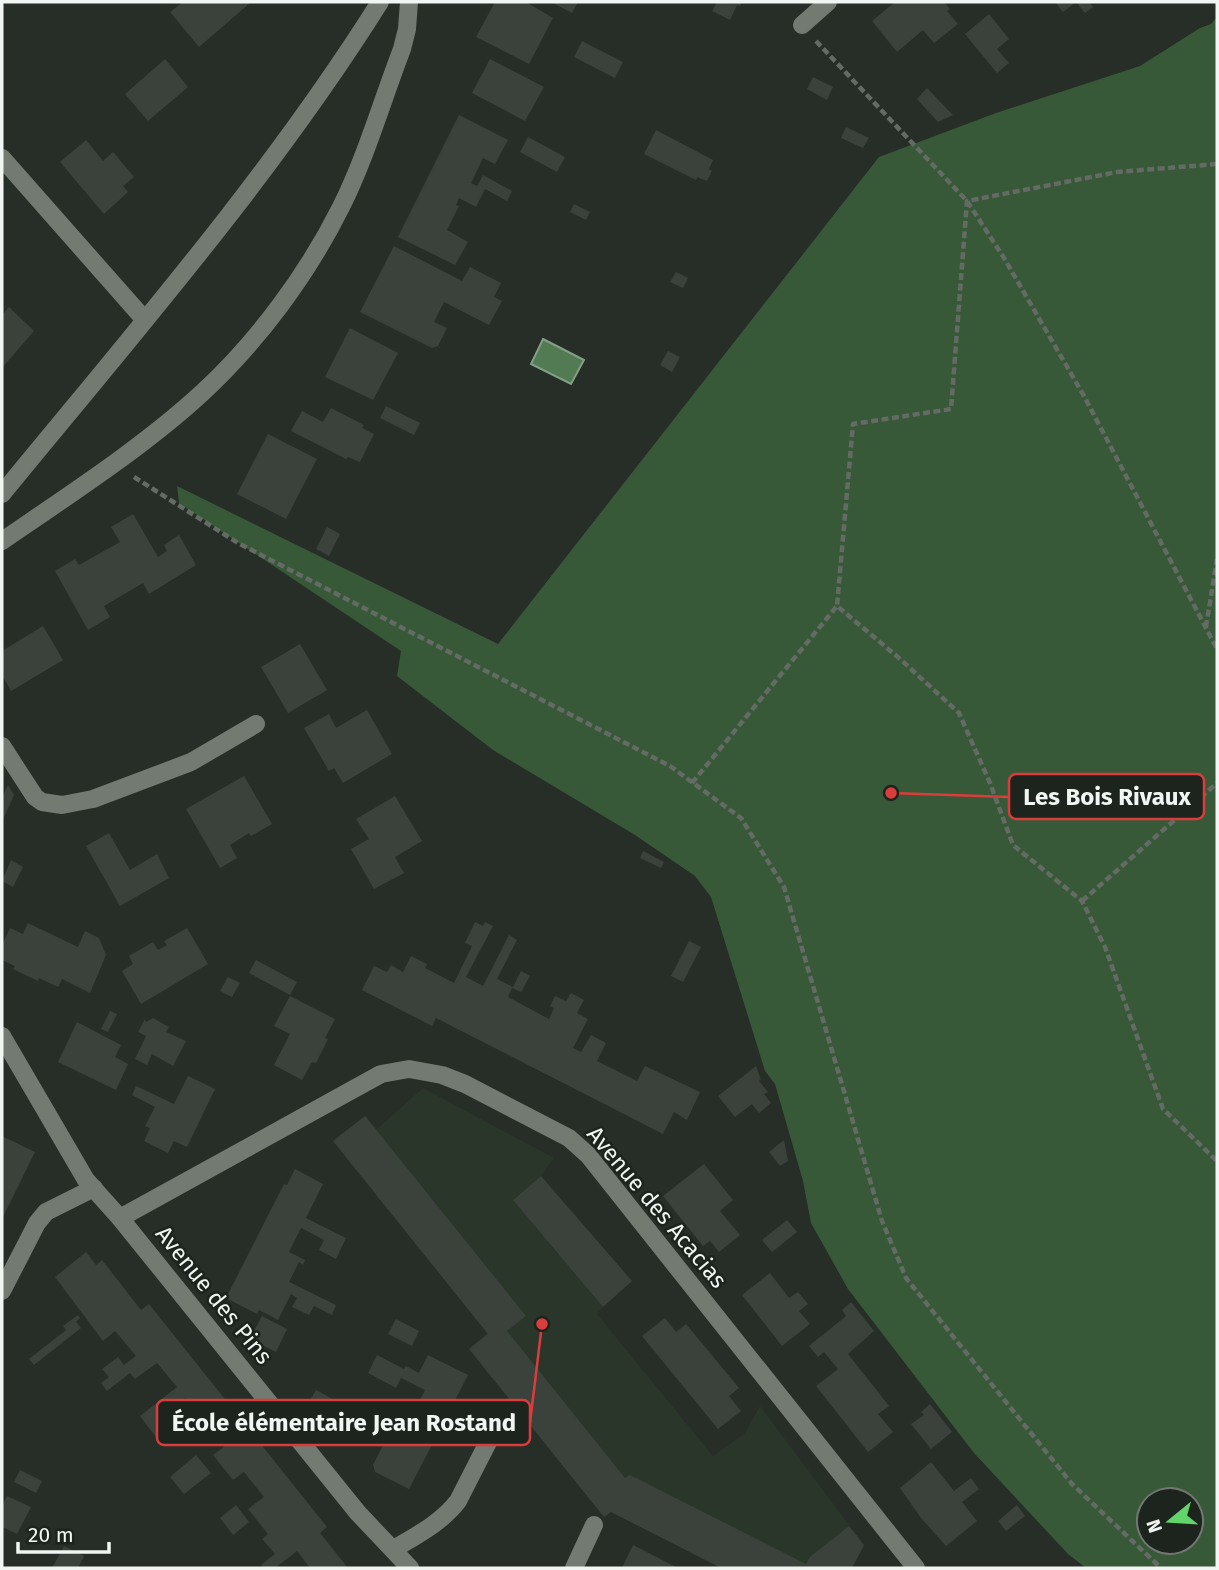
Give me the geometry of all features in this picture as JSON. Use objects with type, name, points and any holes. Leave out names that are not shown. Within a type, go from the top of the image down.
[{"type":"street","points":[[2,494],[288,136],[340,64],[380,2]]},
{"type":"street","points":[[2,541],[173,417],[224,371],[260,330],[307,266],[352,184],[402,49],[409,2]]},
{"type":"street","points":[[802,25],[828,2]]},
{"type":"street","points":[[2,158],[144,319]]},
{"type":"street","points":[[2,746],[35,797],[42,802],[62,805],[93,799],[177,768],[256,724]]},
{"type":"street","name":"Avenue des Pins","points":[[2,1036],[79,1168],[94,1188],[358,1513],[410,1568]]},
{"type":"street","name":"Avenue des Acacias","points":[[120,1218],[381,1074],[394,1070],[426,1070],[465,1084],[569,1138],[588,1155],[916,1568]]},
{"type":"street","points":[[2,1291],[37,1223],[46,1212],[94,1188]]},
{"type":"street","points":[[394,1549],[437,1523],[458,1501],[505,1409]]},
{"type":"street","points":[[574,1568],[594,1525]]},
{"type":"path","points":[[802,25],[967,201],[1004,258],[1084,396],[1217,649]]},
{"type":"path","points":[[967,201],[1117,172],[1217,164]]},
{"type":"path","points":[[692,783],[837,606],[853,424],[951,409],[967,201]]},
{"type":"path","points":[[113,463],[238,544],[670,766],[741,818],[784,887],[882,1221],[906,1278],[1072,1484],[1161,1568]]},
{"type":"path","points":[[1206,628],[1217,559]]},
{"type":"path","points":[[837,606],[959,713],[990,783],[1013,845],[1082,901],[1105,947],[1163,1109],[1217,1161]]},
{"type":"path","points":[[1082,901],[1217,783]]},
{"type":"shaded area","points":[[1217,17],[1217,1568],[1086,1568],[1068,1554],[974,1453],[848,1289],[811,1223],[803,1181],[775,1084],[765,1071],[711,897],[695,876],[635,835],[493,750],[397,676],[401,651],[179,503],[177,486],[498,644],[879,157],[996,113],[1140,66],[1200,28],[1211,24]]},
{"type":"shaded area","points":[[543,339],[584,360],[571,384],[531,364]]},
{"type":"shaded area","points":[[423,1088],[554,1158],[541,1176],[513,1200],[603,1307],[597,1314],[713,1456],[745,1433],[760,1406],[864,1545],[852,1568],[721,1568],[611,1512],[604,1517],[469,1349],[487,1333],[333,1141],[365,1116],[377,1129]]},
{"type":"building","points":[[183,2],[250,3],[199,47],[170,12]]},
{"type":"building","points":[[495,2],[526,2],[553,18],[529,64],[476,37]]},
{"type":"building","points":[[551,2],[578,2],[572,13]]},
{"type":"building","points":[[717,2],[742,2],[740,6],[737,5],[730,20],[712,11]]},
{"type":"building","points":[[895,2],[944,2],[950,9],[947,11],[958,24],[934,43],[923,30],[897,52],[872,21]]},
{"type":"building","points":[[1055,2],[1076,2],[1063,12]]},
{"type":"building","points":[[1076,2],[1089,2],[1093,7],[1085,13]]},
{"type":"building","points":[[989,14],[1009,39],[997,49],[1009,63],[997,73],[965,34]]},
{"type":"building","points":[[582,41],[623,62],[615,78],[574,57]]},
{"type":"building","points":[[165,59],[188,87],[148,121],[125,94]]},
{"type":"building","points":[[490,59],[544,87],[525,121],[472,93]]},
{"type":"building","points":[[813,77],[833,87],[827,100],[807,89]]},
{"type":"building","points":[[927,88],[953,115],[938,122],[917,99]]},
{"type":"building","points":[[459,115],[508,140],[495,164],[483,158],[471,183],[477,186],[483,175],[512,191],[507,201],[485,189],[476,207],[459,198],[456,205],[459,206],[447,230],[468,242],[455,265],[398,237]]},
{"type":"building","points":[[846,127],[869,138],[863,148],[841,138]]},
{"type":"building","points":[[656,130],[713,160],[707,181],[697,177],[696,180],[644,154]]},
{"type":"building","points":[[528,137],[565,157],[557,172],[520,152]]},
{"type":"building","points":[[86,140],[103,161],[113,152],[134,177],[123,186],[128,192],[104,214],[60,162]]},
{"type":"building","points":[[574,204],[590,212],[586,220],[570,212]]},
{"type":"building","points":[[394,246],[462,281],[470,267],[501,283],[494,297],[502,301],[489,325],[444,302],[434,322],[447,328],[438,346],[432,348],[360,312]]},
{"type":"building","points":[[676,272],[688,278],[683,288],[670,282]]},
{"type":"building","points":[[9,307],[34,331],[2,368],[2,315]]},
{"type":"building","points":[[350,328],[398,353],[373,400],[325,377]]},
{"type":"building","points":[[668,351],[680,357],[672,372],[660,365]]},
{"type":"building","points":[[386,406],[420,423],[414,435],[380,418]]},
{"type":"building","points":[[331,408],[364,425],[362,428],[374,434],[360,462],[348,457],[346,459],[291,431],[302,411],[323,422]]},
{"type":"building","points":[[268,434],[317,459],[286,519],[237,494]]},
{"type":"building","points":[[133,514],[158,557],[167,551],[164,545],[179,535],[196,565],[149,594],[143,583],[104,606],[110,617],[88,630],[55,571],[75,559],[79,565],[120,542],[111,527]]},
{"type":"building","points":[[327,527],[340,534],[329,556],[316,549]]},
{"type":"building","points":[[43,626],[63,660],[11,691],[2,675],[2,651]]},
{"type":"building","points":[[300,644],[327,690],[288,713],[261,667]]},
{"type":"building","points":[[367,710],[392,754],[343,783],[334,768],[329,771],[304,728],[329,714],[336,728]]},
{"type":"building","points":[[244,776],[272,824],[251,836],[249,833],[230,845],[237,858],[220,868],[186,809]]},
{"type":"building","points":[[8,785],[14,795],[2,822],[2,798]]},
{"type":"building","points":[[395,796],[422,841],[395,857],[404,873],[374,889],[351,849],[369,839],[356,819]]},
{"type":"building","points":[[109,833],[130,870],[157,854],[169,878],[120,906],[86,846]]},
{"type":"building","points":[[643,851],[664,862],[661,868],[640,858]]},
{"type":"building","points":[[11,860],[23,867],[13,887],[2,881]]},
{"type":"building","points":[[475,922],[483,926],[485,922],[493,926],[466,977],[483,986],[509,935],[517,940],[497,979],[513,987],[521,971],[530,976],[521,992],[512,988],[508,997],[549,1019],[554,1008],[550,1006],[555,996],[566,1001],[571,993],[584,1000],[577,1013],[588,1019],[573,1048],[581,1052],[591,1035],[606,1043],[597,1061],[637,1081],[645,1066],[700,1092],[687,1120],[674,1112],[663,1134],[436,1018],[432,1026],[362,990],[374,966],[387,972],[391,965],[403,972],[411,956],[427,964],[425,968],[454,983],[472,946],[465,943]]},
{"type":"building","points":[[28,923],[78,947],[85,931],[99,938],[106,955],[90,993],[62,979],[58,987],[39,978],[38,981],[13,969],[15,966],[2,960],[2,945],[10,928],[23,934]]},
{"type":"building","points":[[187,928],[208,964],[141,1004],[122,971],[133,964],[129,956],[153,942],[158,950],[167,945],[164,941]]},
{"type":"building","points":[[689,941],[701,947],[683,982],[671,976]]},
{"type":"building","points":[[256,960],[297,982],[290,995],[249,973]]},
{"type":"building","points":[[228,977],[240,983],[232,997],[220,991]]},
{"type":"building","points":[[290,996],[335,1019],[316,1063],[312,1062],[302,1080],[274,1065],[290,1034],[274,1026]]},
{"type":"building","points":[[110,1011],[117,1014],[108,1032],[101,1029]]},
{"type":"building","points":[[153,1018],[169,1027],[166,1032],[186,1041],[173,1066],[152,1054],[147,1065],[135,1059],[146,1036],[138,1032],[145,1019],[146,1022]]},
{"type":"building","points":[[77,1022],[121,1045],[115,1057],[128,1064],[116,1090],[58,1062]]},
{"type":"building","points":[[756,1066],[761,1080],[759,1081],[768,1092],[764,1094],[771,1103],[759,1113],[752,1104],[735,1117],[718,1096]]},
{"type":"building","points":[[188,1076],[215,1089],[187,1147],[174,1141],[168,1153],[144,1141],[150,1128],[145,1126],[155,1107],[132,1095],[136,1086],[174,1104]]},
{"type":"building","points":[[365,1116],[526,1316],[507,1331],[625,1478],[630,1475],[806,1564],[810,1557],[849,1526],[864,1545],[852,1568],[721,1568],[611,1512],[604,1517],[469,1349],[488,1334],[333,1141]]},
{"type":"building","points":[[2,1136],[35,1152],[2,1219]]},
{"type":"building","points":[[784,1140],[788,1161],[780,1166],[769,1152]]},
{"type":"building","points":[[704,1164],[733,1200],[720,1211],[740,1235],[719,1252],[710,1241],[703,1246],[663,1196]]},
{"type":"building","points":[[295,1169],[323,1184],[306,1218],[346,1238],[336,1259],[319,1250],[324,1240],[301,1228],[289,1252],[305,1260],[303,1265],[299,1262],[289,1282],[336,1305],[332,1315],[314,1306],[309,1315],[292,1307],[297,1298],[291,1294],[278,1320],[259,1310],[257,1314],[226,1298],[284,1184],[287,1185]]},
{"type":"building","points":[[541,1176],[632,1281],[603,1307],[513,1200]]},
{"type":"building","points":[[787,1220],[797,1232],[772,1252],[762,1240]]},
{"type":"building","points":[[86,1252],[96,1265],[102,1260],[141,1310],[149,1304],[327,1527],[320,1533],[348,1568],[310,1568],[297,1551],[275,1568],[263,1568],[261,1565],[275,1554],[262,1539],[268,1534],[248,1509],[264,1497],[244,1472],[233,1480],[213,1455],[224,1447],[205,1422],[185,1398],[164,1415],[172,1425],[156,1437],[140,1416],[177,1387],[157,1363],[135,1379],[130,1373],[107,1391],[101,1383],[109,1377],[102,1369],[118,1357],[124,1365],[136,1356],[115,1331],[103,1341],[55,1277]]},
{"type":"building","points":[[770,1273],[789,1298],[798,1292],[808,1304],[799,1311],[810,1324],[782,1346],[742,1295]]},
{"type":"building","points":[[851,1302],[874,1331],[848,1354],[889,1406],[878,1414],[893,1432],[868,1452],[816,1386],[838,1369],[824,1352],[818,1357],[809,1346],[846,1316],[842,1310]]},
{"type":"building","points":[[78,1315],[80,1318],[76,1322],[81,1328],[34,1365],[29,1359],[66,1330],[63,1326]]},
{"type":"building","points":[[262,1316],[287,1329],[276,1352],[250,1339]]},
{"type":"building","points":[[665,1318],[676,1332],[686,1324],[739,1388],[729,1396],[741,1411],[718,1429],[642,1336]]},
{"type":"building","points":[[396,1319],[419,1331],[412,1346],[388,1334]]},
{"type":"building","points":[[377,1355],[404,1369],[406,1366],[419,1373],[428,1355],[468,1375],[409,1489],[375,1472],[373,1465],[400,1412],[411,1418],[425,1390],[401,1378],[396,1388],[368,1373]]},
{"type":"building","points":[[316,1390],[378,1424],[368,1444],[339,1429],[337,1433],[313,1421],[320,1408],[309,1402]]},
{"type":"building","points":[[930,1404],[952,1432],[931,1449],[911,1424],[924,1415],[921,1412]]},
{"type":"building","points":[[196,1455],[211,1473],[184,1494],[170,1477]]},
{"type":"building","points":[[931,1462],[954,1491],[971,1478],[979,1489],[962,1502],[977,1521],[946,1546],[921,1518],[900,1488]]},
{"type":"building","points":[[20,1470],[42,1481],[36,1493],[14,1482]]},
{"type":"building","points":[[7,1496],[31,1507],[17,1534],[2,1527],[2,1506]]},
{"type":"building","points":[[236,1505],[249,1522],[233,1535],[220,1518]]},
{"type":"building","points":[[1017,1505],[1025,1516],[1006,1531],[998,1521]]},
{"type":"building","points":[[633,1545],[678,1568],[622,1568]]},
{"type":"building","points":[[64,1546],[84,1556],[78,1568],[52,1568]]},
{"type":"place","name":"Les Bois Rivaux","points":[[891,793]]},
{"type":"place","name":"École élémentaire Jean Rostand","points":[[542,1324]]}]
